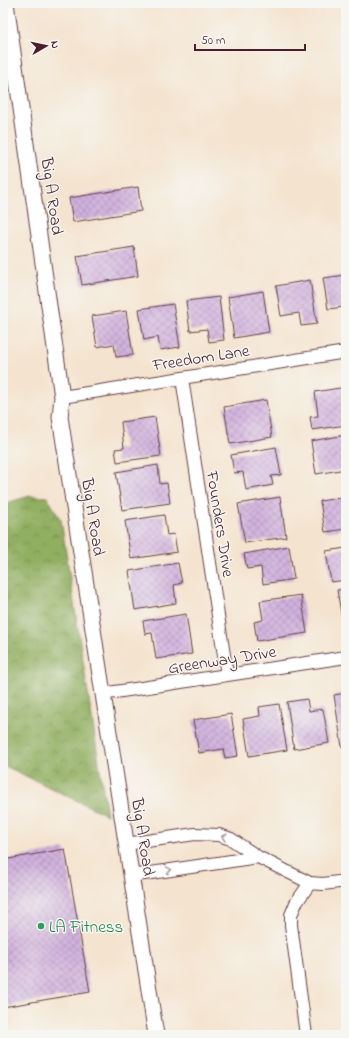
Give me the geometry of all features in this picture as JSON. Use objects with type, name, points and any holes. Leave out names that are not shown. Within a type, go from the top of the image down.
[{"type":"street","name":"Big A Road","points":[[6,3],[62,397],[60,417],[156,1035]]},
{"type":"street","name":"Freedom Lane","points":[[62,397],[346,352]]},
{"type":"street","name":"Founders Drive","points":[[182,378],[227,675]]},
{"type":"street","name":"Greenway Drive","points":[[102,694],[346,657]]},
{"type":"street","points":[[126,844],[195,834],[219,835],[231,839],[258,857],[310,883],[323,884],[346,881]]},
{"type":"street","points":[[131,876],[258,857]]},
{"type":"street","points":[[306,1035],[291,925],[291,915],[296,903],[310,883]]},
{"type":"green space","points":[[30,496],[47,497],[61,520],[107,815],[3,765],[3,504]]},
{"type":"building","points":[[138,187],[141,211],[73,222],[69,198]]},
{"type":"building","points":[[134,247],[138,276],[82,285],[77,256]]},
{"type":"building","points":[[346,275],[345,314],[344,307],[328,309],[323,278]]},
{"type":"building","points":[[310,280],[317,324],[301,326],[299,313],[281,316],[276,286]]},
{"type":"building","points":[[263,291],[269,332],[234,338],[228,297]]},
{"type":"building","points":[[219,297],[224,340],[209,342],[207,329],[190,331],[186,301]]},
{"type":"building","points":[[173,304],[180,347],[160,350],[158,337],[144,340],[139,309]]},
{"type":"building","points":[[126,311],[133,355],[116,357],[114,344],[97,347],[92,316]]},
{"type":"building","points":[[346,387],[346,425],[312,430],[310,417],[318,416],[315,392]]},
{"type":"building","points":[[266,400],[272,437],[230,444],[224,407]]},
{"type":"building","points":[[155,417],[161,456],[117,462],[115,449],[124,448],[121,422]]},
{"type":"building","points":[[346,435],[346,452],[344,452],[346,469],[316,474],[311,441]]},
{"type":"building","points":[[276,447],[281,475],[271,476],[273,485],[246,490],[243,472],[234,473],[231,455]]},
{"type":"building","points":[[158,465],[160,484],[167,483],[170,503],[122,510],[116,472]]},
{"type":"building","points":[[280,497],[286,537],[245,543],[238,504]]},
{"type":"building","points":[[346,497],[346,529],[325,532],[320,501]]},
{"type":"building","points":[[164,515],[167,535],[174,534],[177,552],[131,559],[125,521]]},
{"type":"building","points":[[289,546],[294,579],[263,584],[261,567],[247,569],[244,554]]},
{"type":"building","points":[[346,548],[346,580],[331,582],[326,551]]},
{"type":"building","points":[[178,563],[182,583],[174,585],[176,603],[135,610],[129,571]]},
{"type":"building","points":[[346,589],[346,624],[343,625],[337,590]]},
{"type":"building","points":[[301,595],[307,633],[257,641],[254,622],[263,620],[260,601]]},
{"type":"building","points":[[186,614],[192,654],[156,659],[152,633],[145,634],[143,621]]},
{"type":"building","points":[[346,693],[346,746],[342,747],[334,695]]},
{"type":"building","points":[[307,699],[309,711],[323,709],[329,743],[294,749],[287,702]]},
{"type":"building","points":[[279,704],[287,750],[249,756],[243,719],[260,716],[259,707]]},
{"type":"building","points":[[231,714],[238,756],[225,758],[223,749],[199,753],[193,720]]},
{"type":"building","name":"LA Fitness","points":[[65,849],[90,992],[3,1007],[3,860]]},
{"type":"place","name":"LA Fitness","points":[[41,926]]}]
